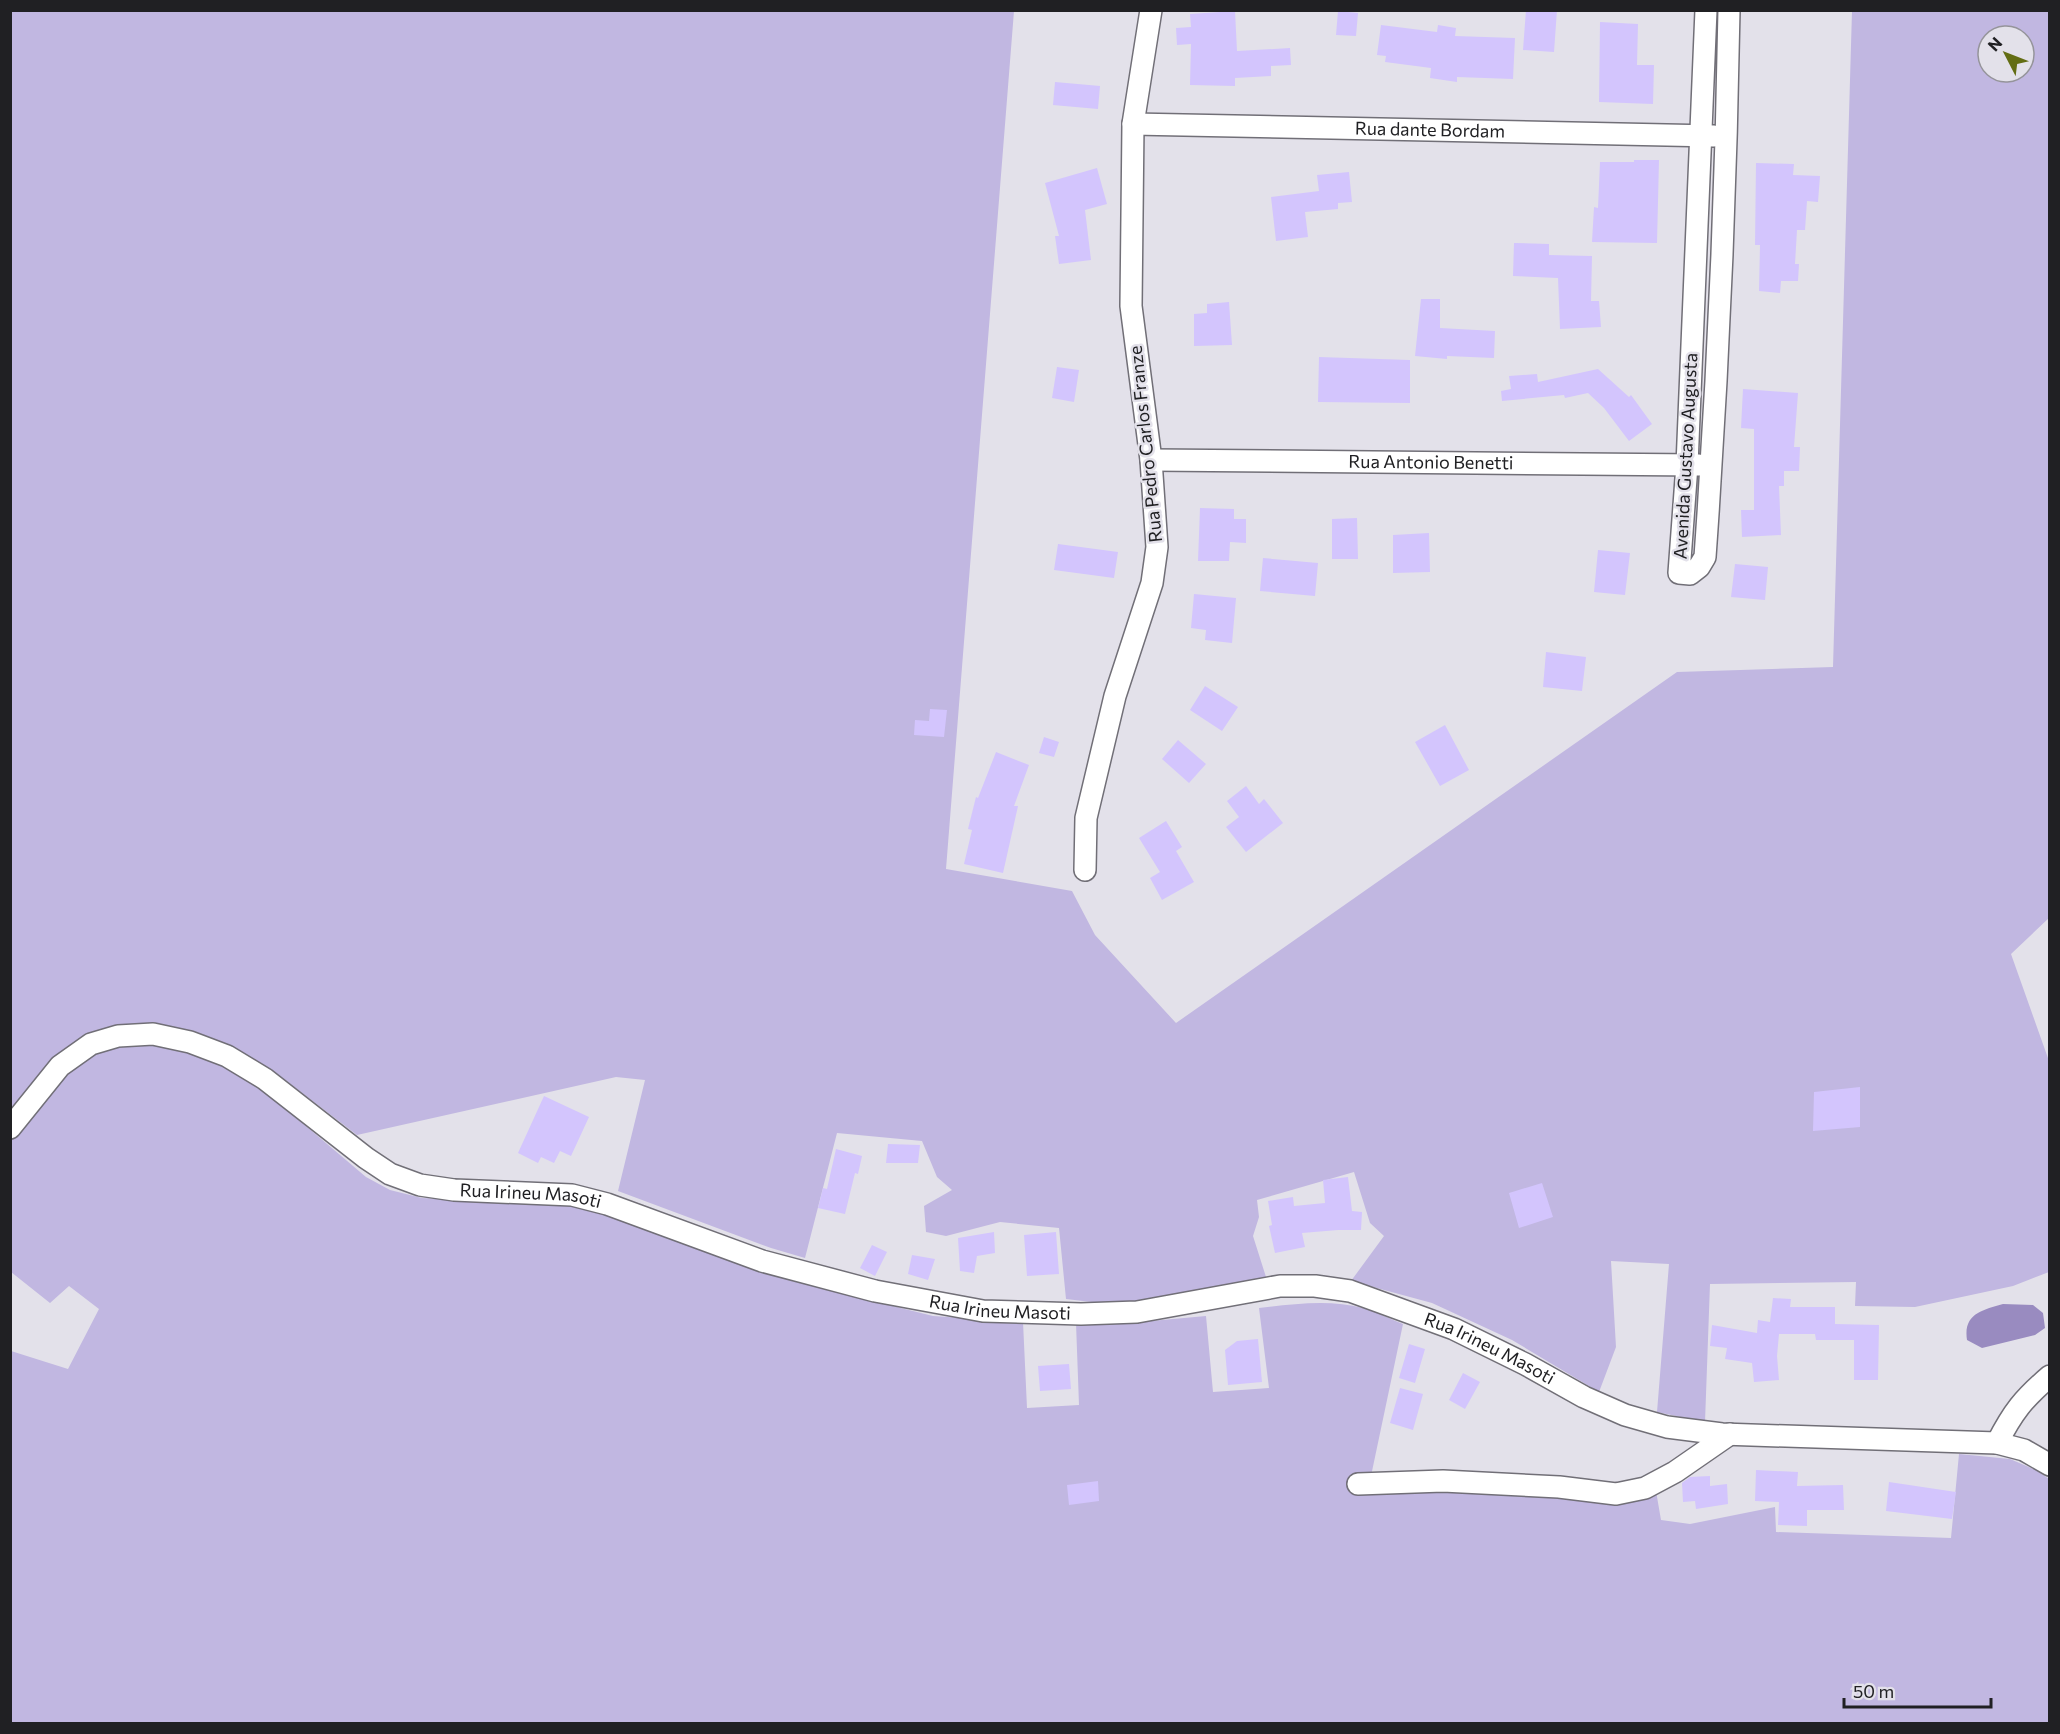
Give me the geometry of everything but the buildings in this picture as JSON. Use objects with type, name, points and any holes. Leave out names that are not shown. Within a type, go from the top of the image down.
[{"type":"street","name":"Rua Pedro Carlos Franze","points":[[1085,870],[1086,818],[1115,696],[1152,583],[1157,547],[1151,460],[1131,306],[1133,124],[1150,10]]},
{"type":"street","name":"Avenida Gustavo Augusta","points":[[1706,10],[1687,465],[1679,573],[1690,574],[1699,567],[1704,557],[1712,465],[1727,136],[1729,10]]},
{"type":"street","name":"Rua dante Bordam","points":[[1133,124],[1727,136]]},
{"type":"street","name":"Rua Antonio Benetti","points":[[1151,460],[1712,465]]},
{"type":"street","name":"Rua Irineu Masoti","points":[[10,1128],[60,1066],[91,1044],[118,1036],[153,1034],[190,1042],[227,1056],[265,1079],[366,1158],[390,1174],[420,1185],[454,1190],[572,1195],[608,1204],[762,1261],[875,1290],[983,1311],[1081,1314],[1137,1312],[1280,1286],[1315,1286],[1350,1291],[1454,1329],[1525,1364],[1584,1397],[1625,1415],[1667,1427],[1730,1434],[1997,1443],[2024,1450],[2049,1465]]},
{"type":"street","points":[[1997,1443],[2014,1412],[2049,1376]]},
{"type":"street","points":[[1358,1484],[1443,1481],[1559,1487],[1616,1494],[1645,1488],[1730,1434]]},
{"type":"shaded area","points":[[11,11],[1014,11],[946,869],[1072,891],[1095,935],[1176,1023],[1677,672],[1833,667],[1852,11],[2049,11],[2050,917],[2011,954],[2049,1061],[2049,1272],[2013,1286],[1915,1307],[1855,1306],[1856,1282],[1710,1284],[1705,1422],[1657,1412],[1669,1264],[1611,1261],[1616,1347],[1599,1392],[1512,1340],[1432,1303],[1351,1281],[1384,1236],[1370,1223],[1354,1172],[1257,1200],[1259,1217],[1253,1236],[1266,1277],[1135,1302],[1100,1303],[1066,1299],[1059,1228],[1000,1222],[946,1236],[926,1232],[924,1206],[952,1190],[937,1177],[922,1141],[837,1133],[805,1258],[771,1248],[618,1191],[645,1080],[616,1077],[357,1135],[276,1073],[245,1057],[156,1024],[126,1025],[98,1033],[11,1117]]},
{"type":"shaded area","points":[[123,1043],[152,1044],[191,1051],[226,1067],[267,1093],[366,1177],[390,1190],[422,1198],[567,1205],[621,1219],[792,1281],[933,1316],[1023,1322],[1027,1408],[1079,1405],[1076,1323],[1140,1322],[1206,1316],[1213,1392],[1269,1388],[1259,1308],[1311,1303],[1338,1304],[1363,1308],[1403,1324],[1371,1476],[1463,1489],[1610,1502],[1656,1491],[1661,1520],[1690,1524],[1775,1507],[1776,1532],[1951,1538],[1959,1454],[2010,1459],[2036,1470],[2049,1479],[2049,1723],[11,1723],[11,1351],[68,1369],[99,1309],[69,1286],[50,1303],[11,1272],[10,1140],[65,1072],[93,1051]]},
{"type":"shaded area","points":[[2003,1304],[2033,1305],[2043,1313],[2045,1328],[2035,1335],[1982,1348],[1967,1340],[1968,1324],[1976,1314]]}]
